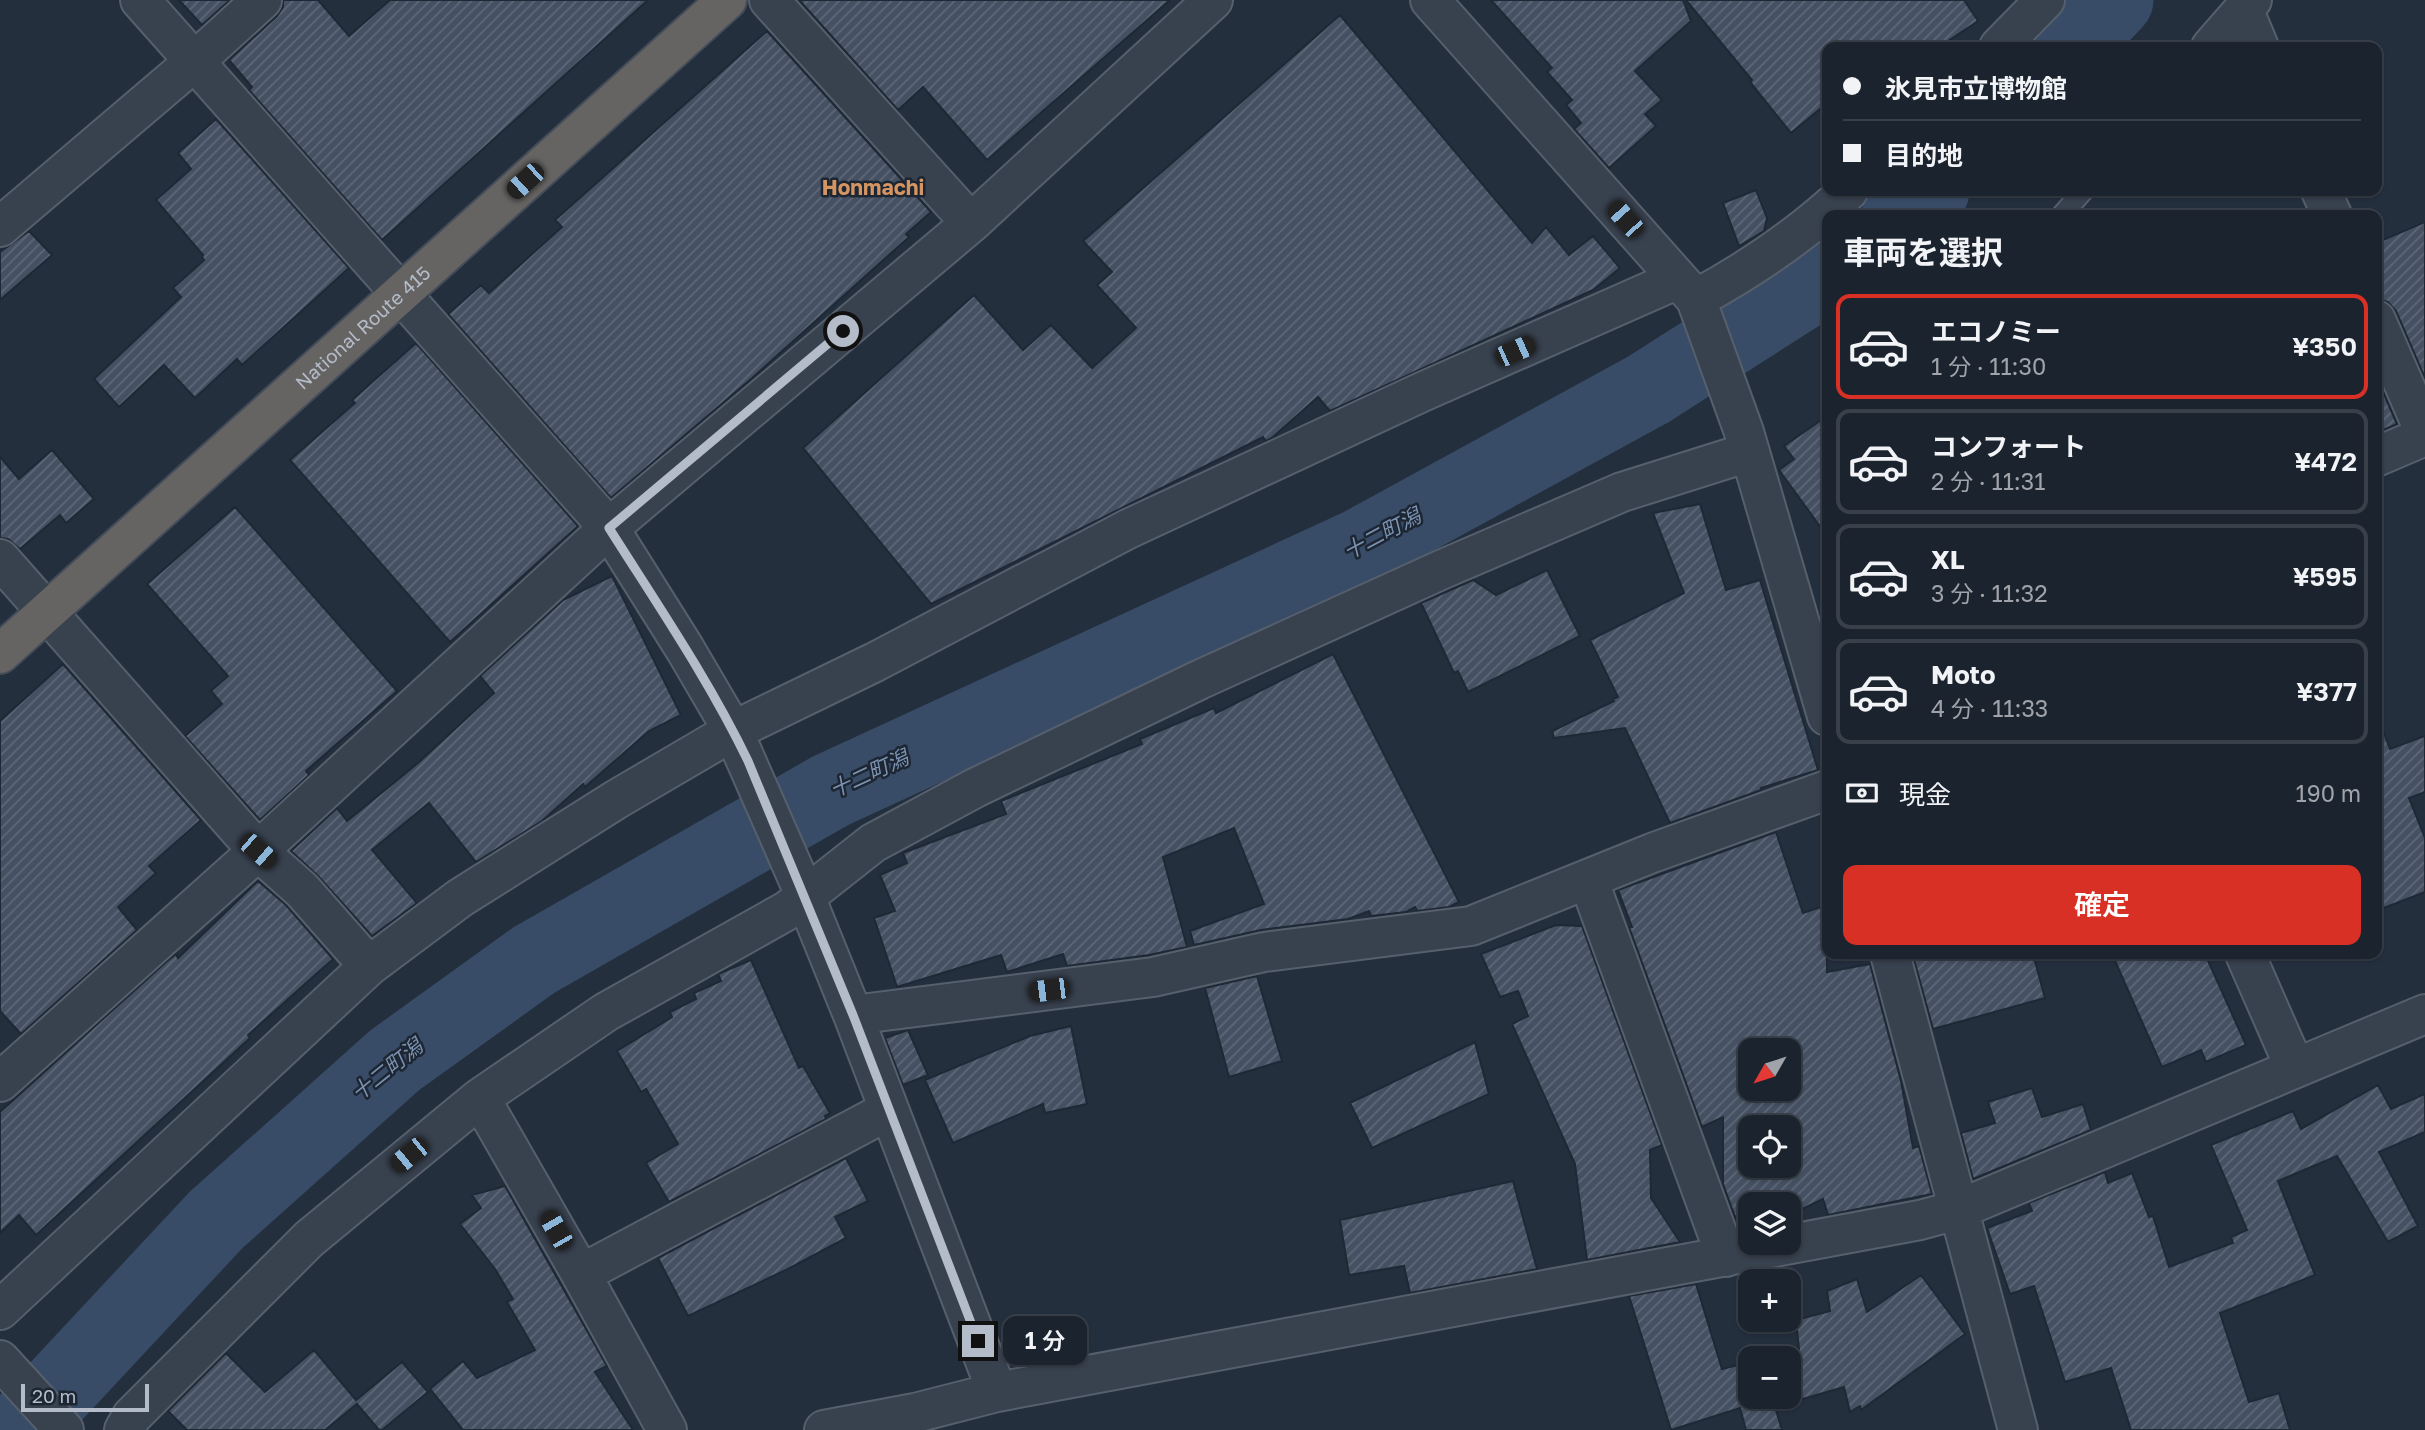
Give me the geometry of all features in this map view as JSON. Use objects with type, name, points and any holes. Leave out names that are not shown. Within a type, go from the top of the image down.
[{"type":"highway","name":"National Route 415","points":[[0,654],[727,0]]},
{"type":"street","points":[[141,0],[609,528],[685,649],[741,746],[801,888],[853,1015],[998,1392]]},
{"type":"street","points":[[0,227],[195,61],[262,0]]},
{"type":"street","points":[[769,0],[971,223]]},
{"type":"street","points":[[0,1082],[258,851],[609,528],[971,223],[1213,0]]},
{"type":"street","points":[[1430,0],[1687,289],[1747,442],[1821,674]]},
{"type":"street","points":[[2004,42],[2045,0]]},
{"type":"street","points":[[2215,42],[2248,5]]},
{"type":"street","points":[[2248,5],[2258,42]]},
{"type":"street","points":[[1828,210],[1843,196]]},
{"type":"street","points":[[0,1310],[369,966],[460,898],[617,799],[741,746],[875,662],[1128,529],[1422,392],[1687,289],[1732,279],[1822,215]]},
{"type":"street","points":[[2382,334],[2425,434],[2382,454]]},
{"type":"street","points":[[124,1430],[132,1416],[309,1239],[480,1097],[606,1012],[788,910],[801,888],[873,843],[975,788],[1199,680],[1443,569],[1747,442]]},
{"type":"street","points":[[0,559],[258,851],[302,890],[369,966]]},
{"type":"street","points":[[853,1015],[1153,977],[1264,952],[1471,926],[1652,853],[1822,792]]},
{"type":"street","points":[[1588,879],[1726,1257]]},
{"type":"street","points":[[1891,959],[2018,1430]]},
{"type":"street","points":[[2247,959],[2295,1068]]},
{"type":"street","points":[[824,1430],[918,1421],[998,1392],[1920,1220],[1957,1210],[2425,1014]]},
{"type":"street","points":[[480,1097],[667,1430]]},
{"type":"street","points":[[581,1274],[889,1110]]},
{"type":"street","points":[[0,1360],[64,1430]]},
{"type":"lane","points":[[2066,210],[2078,196]]},
{"type":"building","points":[[179,0],[230,0],[202,25]]},
{"type":"building","points":[[283,0],[318,0],[349,36],[390,0],[648,0],[382,240],[249,90],[252,87],[229,60],[277,16],[283,7]]},
{"type":"building","points":[[801,0],[1170,0],[987,160],[923,87],[898,110]]},
{"type":"building","points":[[1491,0],[1683,0],[1691,21],[1635,71],[1662,100],[1645,114],[1656,126],[1609,168],[1574,129],[1581,123],[1566,105],[1572,100],[1547,72],[1552,68]]},
{"type":"building","points":[[1686,0],[1964,0],[1978,21],[1946,42],[1822,42],[1822,107],[1791,133],[1750,82],[1752,80]]},
{"type":"building","points":[[1340,15],[1532,243],[1546,227],[1569,255],[1593,236],[1620,268],[1593,290],[1330,411],[1318,397],[1266,441],[1263,437],[931,604],[803,448],[974,295],[1023,350],[1051,325],[1092,368],[1136,328],[1097,285],[1112,272],[1083,241]]},
{"type":"building","points":[[767,31],[931,212],[906,234],[909,237],[751,379],[611,498],[448,314],[481,285],[489,293],[562,227],[555,220]]},
{"type":"building","points":[[216,119],[349,268],[242,365],[237,359],[195,398],[164,365],[119,407],[94,379],[181,297],[173,288],[204,260],[203,255],[156,200],[191,169],[178,153]]},
{"type":"building","points":[[1756,190],[1767,218],[1764,231],[1739,246],[1723,203]]},
{"type":"building","points":[[2425,222],[2425,378],[2396,311],[2388,302],[2382,300],[2382,240]]},
{"type":"building","points":[[29,231],[52,255],[0,300],[0,252]]},
{"type":"building","points":[[416,343],[578,526],[450,642],[290,460],[355,403],[352,400]]},
{"type":"building","points":[[2382,390],[2397,424],[2382,430]]},
{"type":"building","points":[[1822,419],[1822,529],[1779,470],[1794,459],[1784,446]]},
{"type":"building","points":[[52,450],[94,499],[66,523],[60,515],[20,549],[8,539],[0,538],[0,457],[19,479]]},
{"type":"building","points":[[1700,504],[1726,590],[1760,580],[1818,770],[1761,788],[1670,823],[1625,728],[1554,738],[1552,731],[1618,697],[1590,640],[1684,593],[1653,513]]},
{"type":"building","points":[[235,507],[397,691],[306,771],[309,775],[260,820],[185,736],[222,704],[211,691],[228,676],[147,584]]},
{"type":"building","points":[[1547,570],[1580,636],[1468,692],[1458,671],[1454,673],[1421,603],[1473,580],[1496,595]]},
{"type":"building","points":[[612,576],[681,715],[649,731],[542,821],[476,862],[429,803],[372,850],[417,903],[372,936],[318,876],[291,851],[337,808],[347,821],[418,763],[494,693],[480,676],[563,600]]},
{"type":"building","points":[[1333,654],[1459,902],[1449,907],[1417,911],[1415,907],[1406,912],[1371,916],[1369,911],[1348,919],[1261,930],[1194,945],[1190,931],[1264,904],[1234,828],[1163,857],[1187,947],[1067,966],[1063,954],[1007,972],[1001,955],[897,987],[874,918],[895,911],[880,875],[907,863],[903,853],[1006,814],[1001,801],[1142,744],[1140,739],[1214,708],[1216,713]]},
{"type":"building","points":[[63,664],[201,820],[149,866],[156,873],[118,907],[137,930],[21,1034],[0,1011],[0,721]]},
{"type":"building","points":[[2382,728],[2390,749],[2425,736],[2425,792],[2409,798],[2425,838],[2425,892],[2382,909]]},
{"type":"building","points":[[1776,832],[1803,913],[1822,907],[1822,959],[1827,959],[1827,972],[1870,964],[1901,1081],[1913,1148],[1919,1146],[1932,1194],[1828,1215],[1823,1199],[1801,1210],[1801,1192],[1738,1192],[1738,1218],[1735,1217],[1723,1184],[1723,1117],[1702,1127],[1629,927],[1632,927],[1618,890]]},
{"type":"building","points":[[258,881],[286,905],[333,959],[248,1035],[250,1038],[36,1235],[19,1215],[0,1233],[0,1112],[166,962],[176,954],[178,958]]},
{"type":"building","points":[[1556,925],[1582,926],[1662,1145],[1650,1150],[1651,1198],[1680,1242],[1587,1260],[1575,1164],[1512,1024],[1528,1016],[1518,991],[1500,997],[1481,954]]},
{"type":"building","points":[[1914,959],[2034,959],[2045,998],[1933,1029]]},
{"type":"building","points":[[2114,959],[2207,959],[2246,1045],[2206,1062],[2201,1050],[2162,1067]]},
{"type":"building","points":[[751,960],[799,1068],[803,1066],[830,1113],[825,1116],[826,1119],[669,1202],[646,1163],[678,1144],[646,1089],[641,1092],[617,1051],[672,1017],[670,1012],[696,999],[694,993],[721,981],[718,974]]},
{"type":"building","points":[[1257,976],[1282,1061],[1229,1077],[1205,988]]},
{"type":"building","points":[[1071,1026],[1087,1104],[1045,1113],[1043,1104],[953,1143],[925,1080],[1030,1036]]},
{"type":"building","points":[[908,1030],[928,1075],[903,1085],[885,1038]]},
{"type":"building","points":[[1475,1042],[1489,1094],[1372,1148],[1350,1103]]},
{"type":"building","points":[[2378,1085],[2391,1109],[2425,1094],[2425,1132],[2379,1152],[2418,1226],[2388,1242],[2337,1156],[2278,1181],[2315,1275],[2220,1313],[2249,1402],[2279,1393],[2290,1430],[2131,1430],[2111,1368],[2065,1382],[2034,1286],[2010,1294],[1987,1228],[2032,1211],[2029,1203],[2105,1172],[2108,1183],[2132,1173],[2149,1217],[2153,1216],[2169,1267],[2233,1243],[2231,1237],[2247,1230],[2211,1145],[2293,1111],[2301,1129]]},
{"type":"building","points":[[2032,1088],[2042,1117],[2083,1104],[2091,1130],[1973,1179],[1961,1133],[1995,1123],[1988,1102]]},
{"type":"building","points":[[846,1158],[868,1201],[835,1217],[846,1238],[788,1269],[688,1316],[658,1258]]},
{"type":"building","points":[[1513,1181],[1537,1269],[1410,1293],[1404,1266],[1349,1275],[1340,1220]]},
{"type":"building","points":[[505,1186],[607,1366],[595,1372],[633,1430],[463,1430],[430,1389],[463,1361],[477,1378],[535,1350],[507,1302],[513,1299],[495,1269],[460,1224],[481,1208],[472,1195]]},
{"type":"building","points":[[1921,1275],[1965,1334],[1861,1410],[1860,1406],[1850,1412],[1844,1387],[1801,1399],[1801,1346],[1799,1346],[1797,1332],[1801,1332],[1801,1319],[1830,1311],[1827,1291],[1857,1279],[1867,1312]]},
{"type":"building","points":[[1696,1284],[1722,1369],[1738,1365],[1738,1409],[1671,1430],[1629,1296]]},
{"type":"building","points":[[314,1350],[356,1400],[402,1362],[428,1392],[382,1430],[379,1430],[357,1404],[325,1430],[187,1430],[168,1411],[226,1353],[265,1392]]},
{"type":"building","points":[[1740,1409],[1776,1409],[1782,1430],[1746,1430]]},
{"type":"waterway","name":"十二町潟","points":[[2076,42],[2115,0]]},
{"type":"waterway","name":"十二町潟","points":[[1906,210],[1925,196]]},
{"type":"waterway","name":"十二町潟","points":[[20,1430],[216,1220],[395,1060],[534,960],[830,791],[1360,547],[1649,389],[1822,278]]},
{"type":"district","name":"Honmachi","points":[[873,188]]},
{"type":"route","points":[[843,331],[609,528],[685,649],[748,761],[853,1015],[978,1341]]}]
